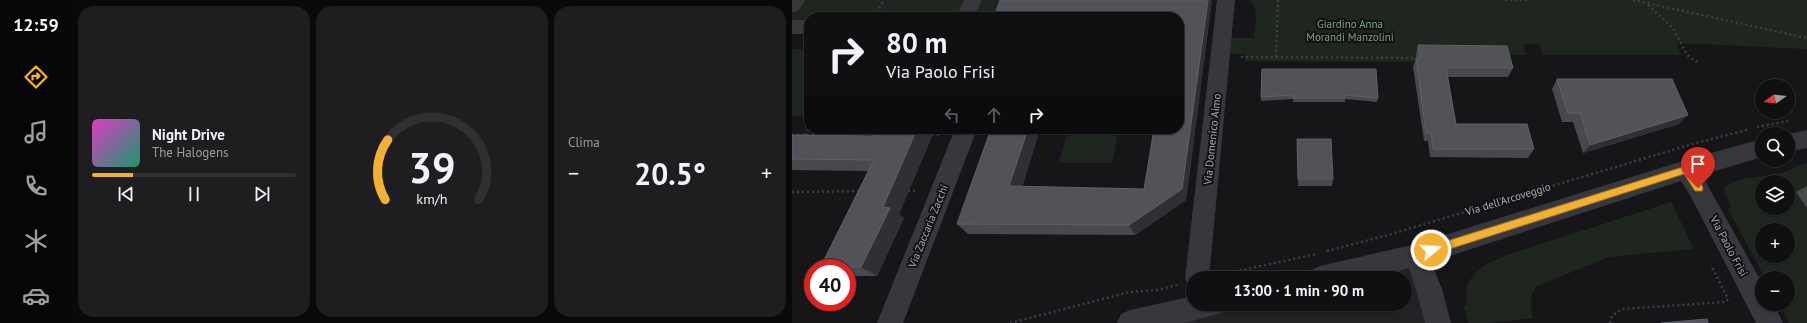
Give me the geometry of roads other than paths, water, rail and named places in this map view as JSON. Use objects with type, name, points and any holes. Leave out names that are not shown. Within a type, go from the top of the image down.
[{"type":"street","points":[[792,6],[796,0]]},
{"type":"street","points":[[967,12],[973,0]]},
{"type":"street","name":"Via Domenico Aimo","points":[[1198,271],[1226,0]]},
{"type":"street","points":[[792,27],[804,27]]},
{"type":"street","name":"Via Zaccaria Zacchi","points":[[890,323],[964,134]]},
{"type":"street","points":[[1795,142],[1807,139]]},
{"type":"street","points":[[1349,271],[1416,255],[1686,170],[1755,150]]},
{"type":"street","name":"Via Paolo Frisi","points":[[1686,170],[1701,194],[1770,323]]},
{"type":"street","points":[[1416,255],[1429,289],[1438,323]]},
{"type":"street","points":[[1130,323],[1186,309]]},
{"type":"park label","name":"Giardino Anna Morandi Manzolini","points":[[1350,30]]}]
